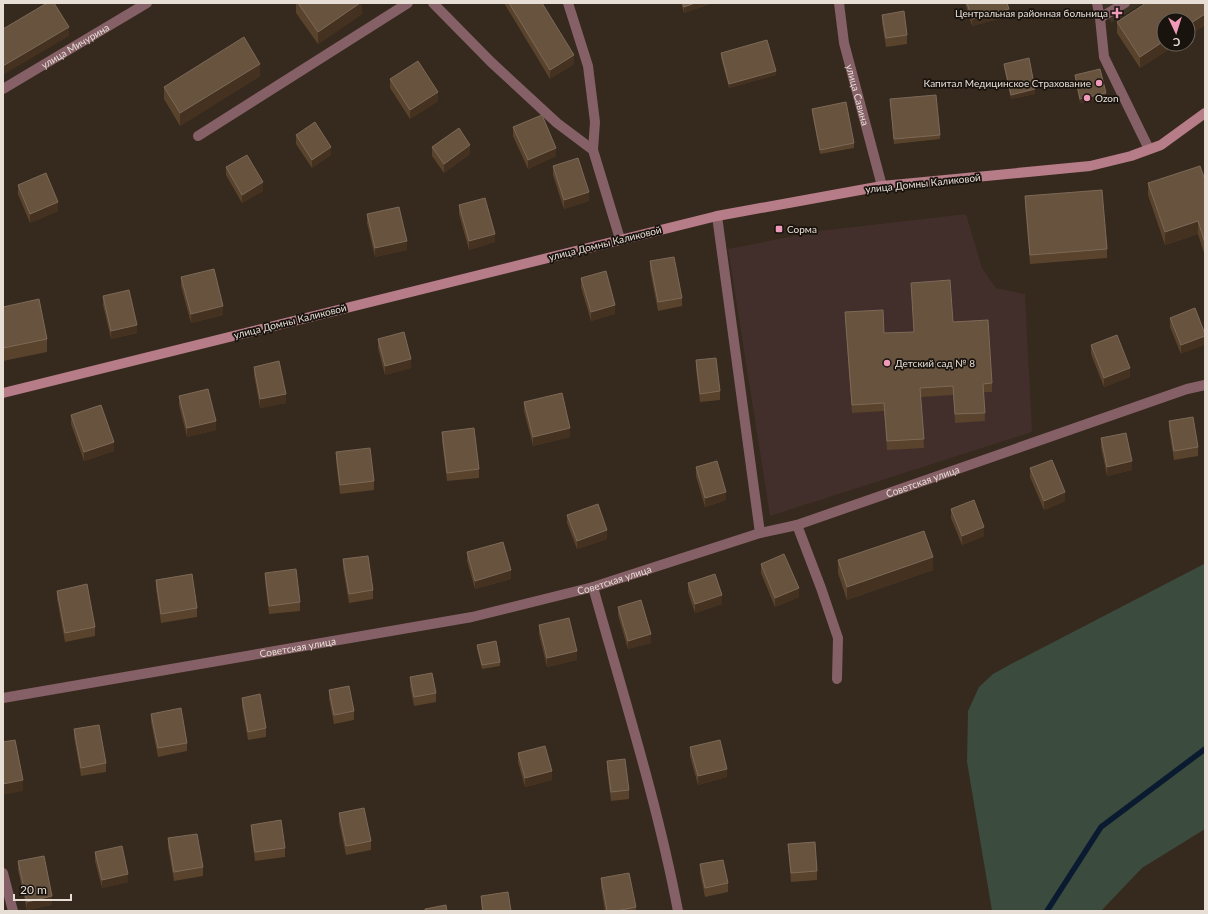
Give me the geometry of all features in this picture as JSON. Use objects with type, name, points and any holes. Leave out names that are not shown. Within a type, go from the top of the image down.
[{"type":"main road","name":"улица Домны Каликовой","points":[[3,393],[717,216],[882,186],[1090,166],[1131,156],[1161,144],[1205,113]]},
{"type":"street","name":"улица Мичурина","points":[[3,89],[147,3]]},
{"type":"street","points":[[198,136],[408,3]]},
{"type":"street","points":[[433,3],[491,62],[556,123],[593,150]]},
{"type":"street","points":[[568,3],[588,66],[595,122],[593,150],[620,239]]},
{"type":"street","name":"улица Савина","points":[[839,3],[844,43],[882,186]]},
{"type":"street","points":[[1097,3],[1104,57],[1148,149]]},
{"type":"street","points":[[1100,18],[1125,3]]},
{"type":"street","points":[[717,216],[760,533]]},
{"type":"street","name":"Советская улица","points":[[3,698],[472,617],[593,587],[760,533],[796,525],[1187,389],[1205,385]]},
{"type":"street","points":[[796,525],[821,588],[838,638],[837,679]]},
{"type":"street","points":[[593,587],[666,849],[678,911]]},
{"type":"street","points":[[3,873],[13,911]]},
{"type":"shaded area","name":"Центральная районная больница","points":[[1102,3],[1143,3],[1111,23]]},
{"type":"shaded area","name":"Детский сад № 8","points":[[966,214],[982,268],[996,288],[1025,294],[1032,432],[770,516],[728,249],[819,231]]},
{"type":"green space","points":[[1205,561],[1205,829],[1142,868],[1101,911],[992,911],[967,762],[968,711],[979,687],[993,674],[1204,564]]},
{"type":"building","points":[[47,3],[54,3],[69,27],[3,66],[3,29]]},
{"type":"building","points":[[298,3],[360,3],[318,32]]},
{"type":"building","points":[[509,3],[542,3],[574,55],[550,70]]},
{"type":"building","points":[[683,3],[695,3],[684,7]]},
{"type":"building","points":[[967,3],[1007,3],[1009,9],[972,19]]},
{"type":"building","points":[[1146,3],[1205,3],[1205,14],[1196,20],[1196,12],[1156,12],[1156,46],[1140,57],[1117,22]]},
{"type":"building","points":[[904,11],[907,35],[886,38],[882,15]]},
{"type":"building","points":[[244,37],[260,64],[180,113],[164,87]]},
{"type":"building","points":[[767,40],[776,71],[729,84],[721,53]]},
{"type":"building","points":[[1029,58],[1035,89],[1011,95],[1004,64]]},
{"type":"building","points":[[418,61],[438,92],[410,110],[390,79]]},
{"type":"building","points":[[1100,69],[1106,93],[1080,99],[1075,75]]},
{"type":"building","points":[[936,95],[940,135],[894,139],[890,99]]},
{"type":"building","points":[[846,102],[854,143],[820,150],[812,109]]},
{"type":"building","points":[[542,115],[556,148],[528,160],[513,127]]},
{"type":"building","points":[[315,122],[331,147],[312,160],[296,135]]},
{"type":"building","points":[[459,128],[470,145],[444,164],[432,147]]},
{"type":"building","points":[[247,155],[263,182],[242,195],[226,167]]},
{"type":"building","points":[[578,158],[589,192],[564,200],[553,166]]},
{"type":"building","points":[[1200,166],[1205,180],[1205,243],[1198,221],[1165,232],[1148,183]]},
{"type":"building","points":[[46,173],[58,202],[30,214],[18,185]]},
{"type":"building","points":[[1102,190],[1107,249],[1030,255],[1025,196]]},
{"type":"building","points":[[485,198],[495,234],[469,241],[459,205]]},
{"type":"building","points":[[399,207],[407,241],[375,248],[367,214]]},
{"type":"building","points":[[674,257],[682,298],[658,302],[650,261]]},
{"type":"building","points":[[214,269],[223,306],[191,314],[181,277]]},
{"type":"building","points":[[606,271],[615,305],[591,312],[581,278]]},
{"type":"building","points":[[950,280],[953,322],[988,320],[992,383],[983,384],[985,413],[955,414],[953,386],[920,388],[924,439],[887,441],[884,403],[852,405],[845,312],[883,310],[884,333],[914,332],[911,283]]},
{"type":"building","points":[[129,290],[137,325],[111,331],[103,296]]},
{"type":"building","points":[[39,299],[47,339],[3,348],[3,307]]},
{"type":"building","points":[[1195,308],[1205,336],[1181,345],[1170,318]]},
{"type":"building","points":[[404,332],[411,359],[385,366],[378,339]]},
{"type":"building","points":[[1117,335],[1130,368],[1104,378],[1091,345]]},
{"type":"building","points":[[716,358],[720,391],[700,394],[696,360]]},
{"type":"building","points":[[279,361],[286,394],[260,399],[254,367]]},
{"type":"building","points":[[208,389],[216,421],[187,428],[179,396]]},
{"type":"building","points":[[562,393],[570,428],[533,437],[524,402]]},
{"type":"building","points":[[101,405],[114,442],[84,452],[71,415]]},
{"type":"building","points":[[1193,417],[1198,447],[1174,451],[1169,421]]},
{"type":"building","points":[[474,428],[479,469],[447,473],[442,432]]},
{"type":"building","points":[[1126,433],[1132,461],[1107,467],[1101,438]]},
{"type":"building","points":[[370,448],[374,481],[340,485],[336,452]]},
{"type":"building","points":[[1052,460],[1065,492],[1044,501],[1030,468]]},
{"type":"building","points":[[717,461],[726,492],[705,498],[696,467]]},
{"type":"building","points":[[974,500],[984,527],[962,536],[951,509]]},
{"type":"building","points":[[598,504],[607,530],[577,541],[567,515]]},
{"type":"building","points":[[924,531],[933,557],[847,587],[838,560]]},
{"type":"building","points":[[503,542],[511,570],[475,581],[467,552]]},
{"type":"building","points":[[784,554],[799,588],[775,598],[761,564]]},
{"type":"building","points":[[368,556],[373,590],[349,594],[343,559]]},
{"type":"building","points":[[296,569],[300,602],[269,606],[265,573]]},
{"type":"building","points":[[192,574],[197,608],[161,614],[156,580]]},
{"type":"building","points":[[715,574],[722,595],[695,604],[688,583]]},
{"type":"building","points":[[87,584],[95,627],[65,633],[57,591]]},
{"type":"building","points":[[641,600],[651,634],[628,641],[618,607]]},
{"type":"building","points":[[569,618],[577,651],[547,658],[539,625]]},
{"type":"building","points":[[496,641],[500,662],[482,665],[477,645]]},
{"type":"building","points":[[432,673],[436,693],[414,697],[410,677]]},
{"type":"building","points":[[349,686],[354,711],[334,715],[329,690]]},
{"type":"building","points":[[260,694],[266,728],[248,732],[242,698]]},
{"type":"building","points":[[181,708],[187,743],[158,748],[151,714]]},
{"type":"building","points":[[99,725],[106,763],[81,768],[74,729]]},
{"type":"building","points":[[15,740],[23,780],[3,784],[3,742]]},
{"type":"building","points":[[720,740],[727,769],[698,776],[690,747]]},
{"type":"building","points":[[545,746],[552,771],[525,778],[518,753]]},
{"type":"building","points":[[625,759],[629,790],[611,792],[607,761]]},
{"type":"building","points":[[364,808],[371,841],[346,846],[339,813]]},
{"type":"building","points":[[281,820],[285,848],[255,852],[251,825]]},
{"type":"building","points":[[197,834],[203,867],[174,872],[168,838]]},
{"type":"building","points":[[815,842],[817,871],[791,873],[788,844]]},
{"type":"building","points":[[122,846],[128,874],[102,880],[95,852]]},
{"type":"building","points":[[44,856],[52,896],[27,902],[18,861]]},
{"type":"building","points":[[723,860],[728,883],[705,888],[700,864]]},
{"type":"building","points":[[629,873],[636,907],[616,911],[607,911],[601,878]]},
{"type":"building","points":[[508,892],[511,911],[483,911],[481,896]]},
{"type":"building","points":[[446,905],[447,911],[425,911],[425,909]]},
{"type":"waterway","points":[[1047,911],[1101,827],[1205,749]]},
{"type":"place","name":"Центральная районная больница","points":[[1117,13]]},
{"type":"place","name":"Капитал Медицинское Страхование","points":[[1099,83]]},
{"type":"place","name":"Ozon","points":[[1087,98]]},
{"type":"place","name":"Сорма","points":[[779,229]]},
{"type":"place","name":"Детский сад № 8","points":[[887,363]]}]
